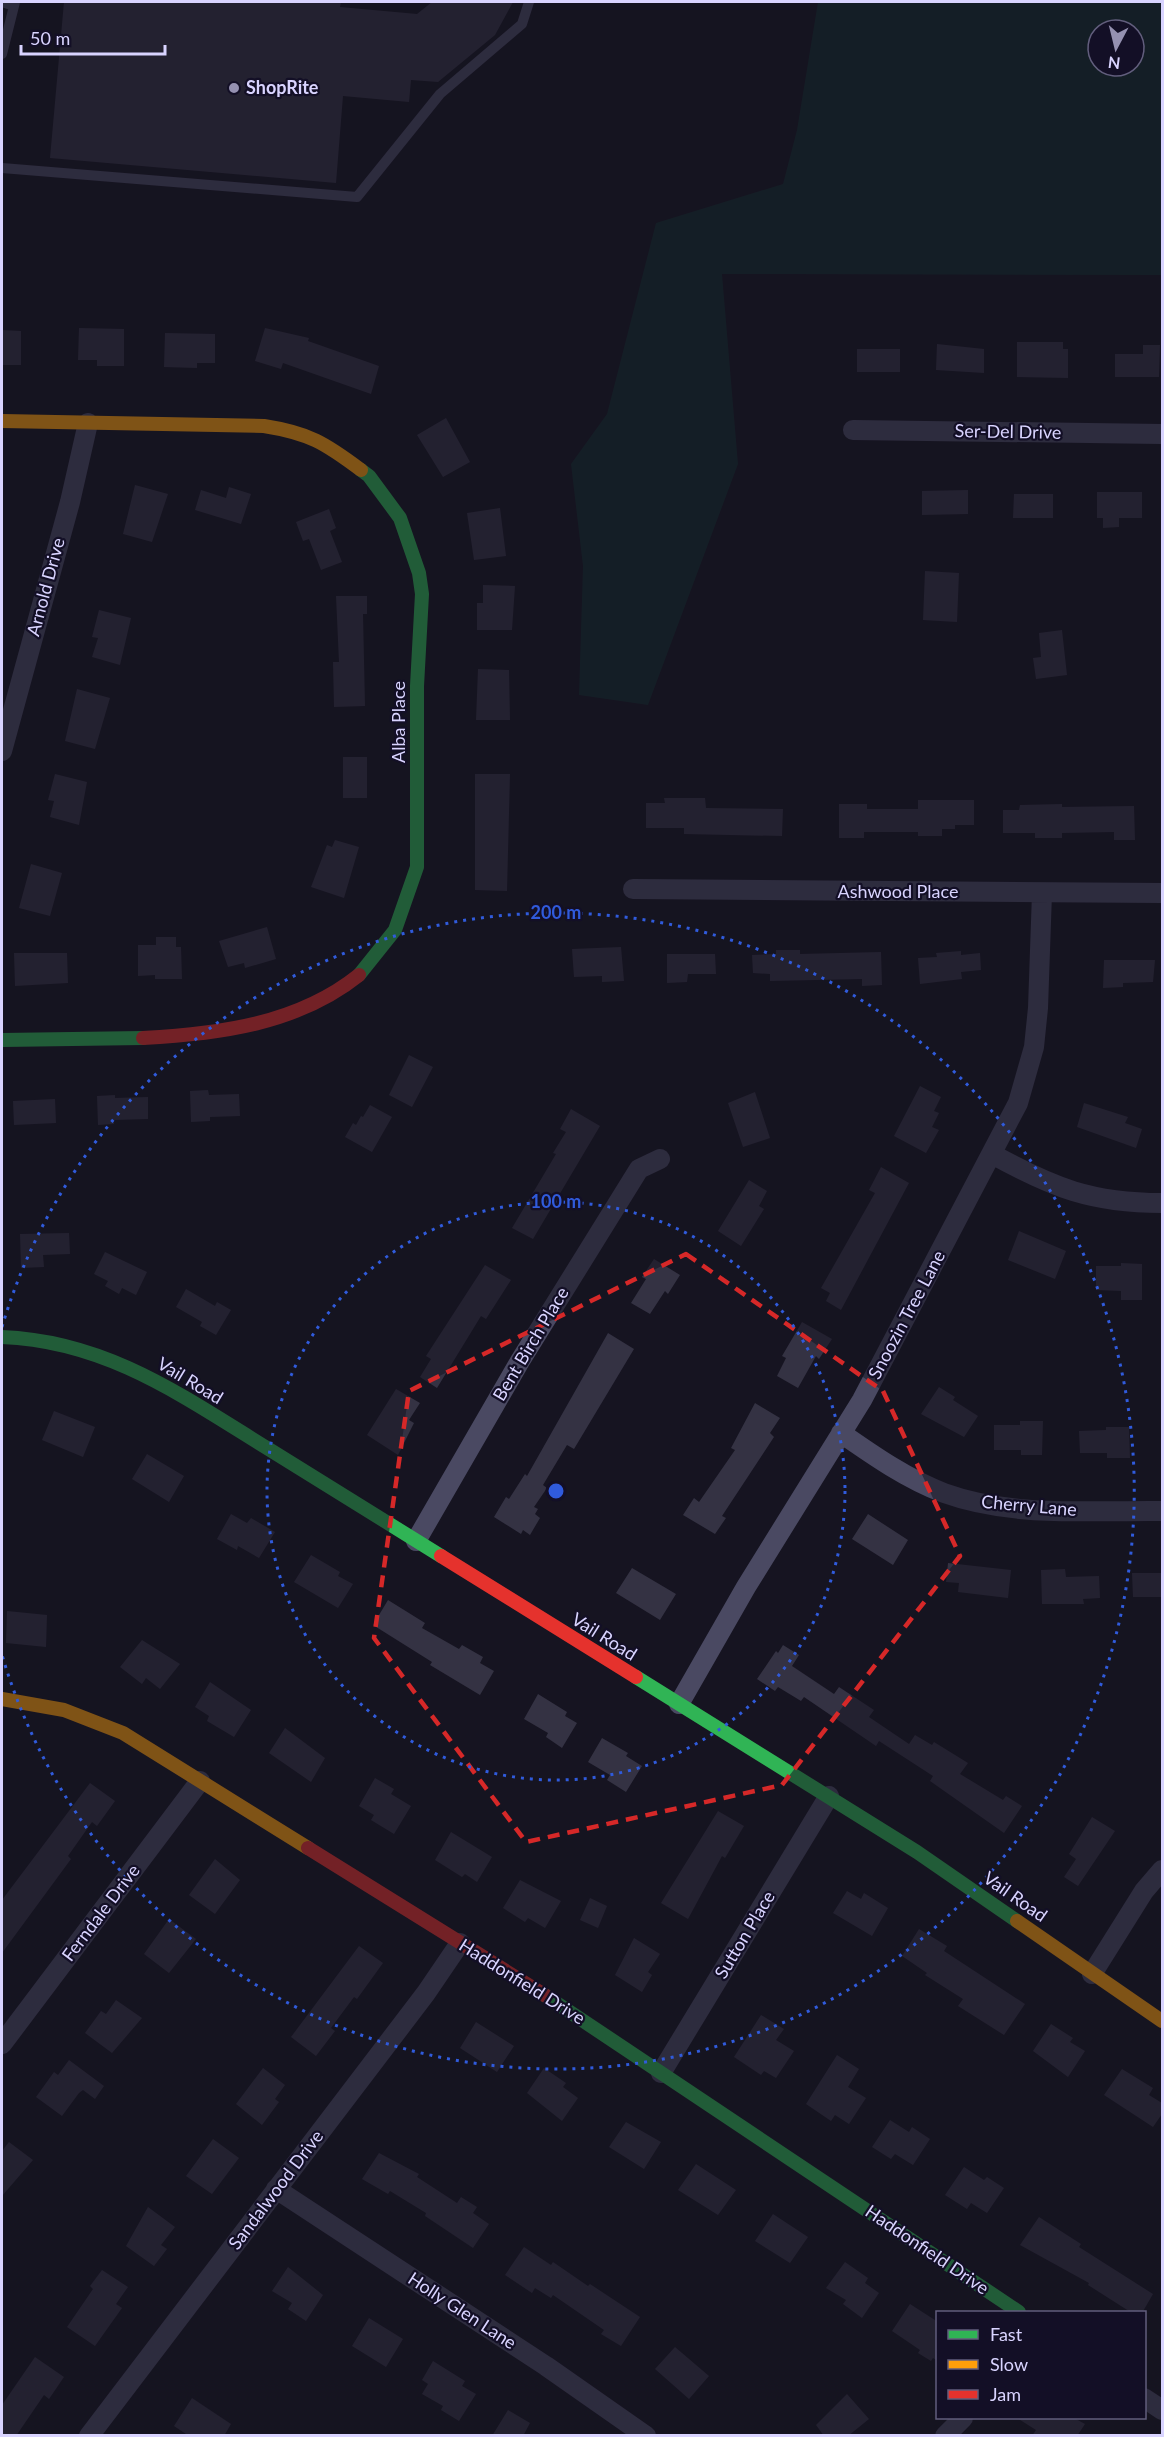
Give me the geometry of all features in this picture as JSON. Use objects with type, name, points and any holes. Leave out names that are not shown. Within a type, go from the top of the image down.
[{"type":"street","name":"Alba Place","points":[[2,421],[264,426],[290,430],[327,444],[351,460],[388,498],[412,547],[422,594],[417,686],[417,867],[406,910],[390,941],[354,980],[310,1007],[222,1033],[2,1040]]},
{"type":"street","name":"Arnold Drive","points":[[2,751],[70,502],[88,423]]},
{"type":"street","name":"Ser-Del Drive","points":[[853,430],[1162,434]]},
{"type":"street","name":"Ashwood Place","points":[[633,890],[1162,893]]},
{"type":"street","name":"Snoozin Tree Lane","points":[[679,1704],[746,1587],[841,1433],[902,1326],[1018,1103],[1034,1047],[1038,1008],[1042,893]]},
{"type":"street","points":[[992,1154],[1037,1179],[1074,1193],[1100,1199],[1162,1203]]},
{"type":"street","name":"Bent Birch Place","points":[[416,1541],[520,1361],[639,1169],[660,1159]]},
{"type":"street","name":"Vail Road","points":[[2,1337],[46,1341],[84,1349],[122,1363],[157,1380],[918,1852],[1162,2021]]},
{"type":"street","name":"Cherry Lane","points":[[841,1433],[886,1464],[921,1483],[983,1504],[1009,1508],[1162,1511]]},
{"type":"street","name":"Haddonfield Drive","points":[[2,1699],[49,1706],[87,1717],[123,1733],[580,2017],[1016,2311]]},
{"type":"street","name":"Ferndale Drive","points":[[2,2044],[200,1781]]},
{"type":"street","name":"Sutton Place","points":[[661,2073],[829,1796]]},
{"type":"street","points":[[1092,1974],[1144,1891],[1162,1870]]},
{"type":"street","name":"Sandalwood Drive","points":[[90,2435],[426,1993],[460,1942]]},
{"type":"street","name":"Holly Glen Lane","points":[[276,2189],[546,2366],[646,2436]]},
{"type":"street","points":[[1146,2399],[1162,2410]]},
{"type":"street","points":[[945,2436],[962,2419]]},
{"type":"lane","points":[[2,2],[15,4],[2,54]]},
{"type":"lane","points":[[2,168],[357,197],[440,94],[522,24],[529,2]]},
{"type":"highlighted area","points":[[686,1254],[883,1391],[960,1556],[782,1785],[526,1842],[374,1638],[409,1391]]},
{"type":"green space","points":[[818,2],[1162,2],[1162,275],[722,274],[738,464],[648,705],[579,695],[583,566],[571,464],[607,414],[656,223],[783,184],[797,130]]},
{"type":"building","name":"ShopRite","points":[[64,2],[341,2],[340,7],[417,14],[432,2],[513,2],[495,35],[438,82],[411,80],[409,102],[343,96],[336,183],[50,158]]},
{"type":"building","points":[[79,328],[124,329],[124,366],[97,366],[97,360],[78,360]]},
{"type":"building","points":[[265,328],[309,338],[308,341],[379,366],[371,394],[283,363],[281,369],[255,361]]},
{"type":"building","points":[[2,330],[21,331],[21,365],[2,365]]},
{"type":"building","points":[[165,333],[215,334],[215,363],[197,363],[197,368],[164,367]]},
{"type":"building","points":[[1017,342],[1063,342],[1063,349],[1068,349],[1068,378],[1017,377]]},
{"type":"building","points":[[937,344],[984,349],[984,373],[936,370]]},
{"type":"building","points":[[1143,345],[1160,345],[1159,377],[1115,377],[1115,354],[1143,354]]},
{"type":"building","points":[[857,349],[900,349],[900,372],[857,372]]},
{"type":"building","points":[[446,418],[470,462],[443,477],[417,435]]},
{"type":"building","points":[[135,485],[168,494],[152,542],[123,534]]},
{"type":"building","points":[[229,487],[251,494],[241,524],[195,510],[201,490],[226,498]]},
{"type":"building","points":[[968,490],[968,514],[922,515],[922,491]]},
{"type":"building","points":[[1097,492],[1142,492],[1142,518],[1119,518],[1119,527],[1103,528],[1103,518],[1097,518]]},
{"type":"building","points":[[1014,494],[1053,494],[1053,518],[1013,518]]},
{"type":"building","points":[[500,508],[506,556],[474,560],[467,513]]},
{"type":"building","points":[[329,509],[336,528],[330,531],[342,562],[321,570],[309,539],[303,541],[296,522]]},
{"type":"building","points":[[925,571],[959,573],[957,622],[923,620]]},
{"type":"building","points":[[483,585],[515,586],[512,630],[477,630],[477,603],[483,603]]},
{"type":"building","points":[[336,596],[367,596],[367,614],[363,614],[365,706],[334,707],[333,662],[339,662]]},
{"type":"building","points":[[99,610],[131,618],[120,665],[92,657],[98,638],[92,637]]},
{"type":"building","points":[[1062,630],[1067,675],[1036,679],[1033,658],[1041,657],[1039,633]]},
{"type":"building","points":[[478,669],[509,670],[510,720],[476,720]]},
{"type":"building","points":[[77,689],[110,698],[95,749],[65,741]]},
{"type":"building","points":[[343,757],[367,757],[367,798],[343,798]]},
{"type":"building","points":[[55,774],[87,782],[79,825],[50,817],[54,801],[48,800]]},
{"type":"building","points":[[475,774],[510,774],[507,891],[475,890]]},
{"type":"building","points":[[664,798],[705,798],[706,808],[783,809],[782,836],[684,834],[684,828],[646,828],[646,803],[665,803]]},
{"type":"building","points":[[918,800],[974,800],[974,825],[955,825],[955,829],[942,829],[942,836],[918,836],[918,832],[864,832],[864,838],[839,838],[839,804],[867,804],[867,809],[918,809]]},
{"type":"building","points":[[1062,804],[1062,807],[1134,806],[1135,840],[1114,840],[1114,832],[1062,833],[1062,838],[1035,838],[1035,833],[1003,833],[1003,810],[1019,810],[1020,805]]},
{"type":"building","points":[[335,840],[359,847],[344,898],[311,887],[327,845],[332,847]]},
{"type":"building","points":[[31,864],[62,873],[50,916],[19,908]]},
{"type":"building","points":[[267,927],[276,959],[245,968],[244,963],[228,967],[219,941]]},
{"type":"building","points":[[156,937],[176,937],[176,947],[181,947],[182,979],[155,979],[155,975],[138,976],[138,945],[156,945]]},
{"type":"building","points":[[621,947],[624,981],[602,982],[602,976],[574,977],[572,949]]},
{"type":"building","points":[[776,950],[800,950],[800,954],[881,952],[882,985],[862,986],[862,979],[770,981],[770,974],[753,973],[752,955],[776,954]]},
{"type":"building","points":[[961,951],[961,955],[980,953],[981,970],[961,972],[962,979],[920,984],[918,958],[937,957],[936,953]]},
{"type":"building","points":[[14,953],[67,953],[68,983],[15,986]]},
{"type":"building","points":[[667,954],[715,954],[716,974],[688,974],[687,982],[667,983]]},
{"type":"building","points":[[1104,960],[1155,960],[1153,982],[1123,983],[1123,987],[1103,988]]},
{"type":"building","points":[[409,1055],[433,1067],[412,1107],[389,1095]]},
{"type":"building","points":[[920,1086],[941,1097],[934,1111],[939,1113],[932,1127],[939,1130],[926,1153],[894,1136]]},
{"type":"building","points":[[208,1090],[209,1095],[239,1094],[240,1116],[210,1117],[210,1121],[191,1122],[190,1091]]},
{"type":"building","points":[[755,1092],[770,1138],[743,1147],[728,1103]]},
{"type":"building","points":[[115,1095],[115,1098],[148,1097],[148,1119],[114,1120],[114,1124],[98,1125],[97,1096]]},
{"type":"building","points":[[55,1099],[56,1123],[14,1125],[13,1101]]},
{"type":"building","points":[[1084,1103],[1128,1117],[1125,1123],[1142,1129],[1136,1148],[1077,1127]]},
{"type":"building","points":[[370,1105],[392,1117],[372,1152],[345,1137],[353,1123],[356,1125]]},
{"type":"building","points":[[571,1109],[600,1126],[533,1239],[512,1228],[556,1154],[553,1153],[566,1132],[560,1129]]},
{"type":"building","points":[[881,1167],[909,1183],[841,1310],[826,1301],[830,1293],[821,1288],[875,1193],[869,1190]]},
{"type":"building","points":[[749,1180],[767,1191],[759,1206],[764,1209],[741,1246],[718,1231]]},
{"type":"building","points":[[1019,1231],[1066,1251],[1055,1279],[1008,1260]]},
{"type":"building","points":[[69,1233],[70,1254],[43,1255],[44,1267],[21,1268],[20,1234]]},
{"type":"building","points":[[105,1252],[147,1272],[136,1295],[122,1288],[119,1294],[105,1286],[108,1281],[94,1274]]},
{"type":"building","points":[[654,1259],[680,1275],[668,1294],[665,1291],[650,1314],[631,1303],[646,1279],[642,1277]]},
{"type":"building","points":[[1121,1263],[1142,1264],[1142,1300],[1121,1300],[1121,1291],[1096,1290],[1096,1266],[1121,1266]]},
{"type":"building","points":[[485,1265],[511,1280],[486,1319],[481,1316],[437,1388],[420,1377],[431,1359],[426,1356]]},
{"type":"building","points":[[186,1289],[215,1306],[217,1302],[231,1310],[216,1335],[200,1326],[202,1322],[176,1307]]},
{"type":"building","points":[[802,1322],[832,1339],[819,1359],[816,1356],[798,1388],[777,1376],[786,1358],[782,1356]]},
{"type":"building","points":[[608,1333],[634,1349],[574,1449],[567,1445],[543,1485],[547,1488],[534,1507],[538,1509],[535,1514],[540,1518],[530,1535],[523,1530],[521,1534],[494,1517],[506,1497],[509,1499],[525,1474],[527,1476]]},
{"type":"building","points":[[939,1387],[955,1397],[953,1400],[978,1416],[964,1437],[921,1414]]},
{"type":"building","points":[[396,1389],[420,1403],[409,1420],[414,1423],[398,1455],[367,1435]]},
{"type":"building","points":[[755,1403],[780,1418],[770,1433],[774,1437],[722,1516],[726,1518],[715,1534],[683,1515],[694,1498],[699,1502],[735,1450],[731,1448]]},
{"type":"building","points":[[54,1411],[95,1427],[83,1457],[42,1440]]},
{"type":"building","points":[[1020,1421],[1043,1421],[1042,1455],[1021,1455],[1021,1450],[994,1450],[994,1425],[1020,1425]]},
{"type":"building","points":[[1106,1427],[1129,1427],[1130,1458],[1107,1458],[1107,1453],[1080,1453],[1079,1431],[1106,1430]]},
{"type":"building","points":[[147,1454],[184,1476],[169,1502],[132,1479]]},
{"type":"building","points":[[231,1514],[247,1523],[251,1518],[275,1532],[259,1558],[238,1546],[237,1550],[217,1539]]},
{"type":"building","points":[[868,1514],[908,1540],[893,1565],[852,1539]]},
{"type":"building","points":[[311,1555],[340,1572],[338,1576],[353,1584],[338,1608],[294,1582]]},
{"type":"building","points":[[948,1563],[1011,1570],[1008,1598],[958,1592],[959,1583],[946,1582]]},
{"type":"building","points":[[632,1568],[676,1594],[660,1620],[616,1593]]},
{"type":"building","points":[[1065,1569],[1066,1577],[1099,1576],[1100,1598],[1083,1599],[1084,1604],[1042,1604],[1041,1570]]},
{"type":"building","points":[[1132,1573],[1162,1573],[1162,1597],[1133,1597]]},
{"type":"building","points":[[388,1600],[425,1623],[422,1628],[459,1649],[462,1645],[483,1657],[480,1663],[494,1671],[480,1695],[430,1665],[432,1662],[373,1625]]},
{"type":"building","points":[[7,1611],[47,1615],[46,1647],[6,1643]]},
{"type":"building","points":[[142,1640],[180,1664],[160,1689],[146,1678],[142,1684],[120,1667]]},
{"type":"building","points":[[783,1645],[799,1655],[792,1666],[834,1694],[839,1687],[874,1710],[869,1717],[909,1744],[915,1735],[932,1745],[934,1742],[968,1763],[960,1774],[1003,1800],[1006,1796],[1022,1806],[1004,1833],[930,1781],[933,1776],[879,1741],[876,1746],[804,1697],[801,1701],[778,1687],[775,1691],[757,1679],[776,1651],[778,1653]]},
{"type":"building","points":[[210,1682],[251,1710],[234,1737],[207,1721],[209,1716],[195,1707]]},
{"type":"building","points":[[538,1694],[567,1712],[565,1716],[577,1723],[562,1748],[546,1737],[548,1733],[524,1719]]},
{"type":"building","points":[[285,1728],[325,1758],[311,1782],[269,1753]]},
{"type":"building","points":[[602,1738],[628,1753],[626,1756],[642,1766],[626,1792],[607,1780],[610,1775],[588,1762]]},
{"type":"building","points":[[375,1778],[394,1789],[391,1794],[411,1806],[394,1834],[371,1820],[374,1815],[359,1806]]},
{"type":"building","points":[[90,1783],[115,1801],[97,1826],[92,1822],[68,1856],[71,1859],[2,1953],[2,1900]]},
{"type":"building","points":[[718,1811],[744,1826],[725,1858],[722,1856],[688,1919],[661,1903]]},
{"type":"building","points":[[1092,1817],[1115,1831],[1078,1886],[1064,1877],[1076,1859],[1069,1854]]},
{"type":"building","points":[[451,1832],[492,1857],[477,1882],[465,1874],[462,1877],[435,1860]]},
{"type":"building","points":[[215,1859],[240,1880],[215,1914],[189,1895]]},
{"type":"building","points":[[520,1880],[561,1901],[545,1928],[528,1918],[525,1922],[503,1908]]},
{"type":"building","points":[[847,1891],[861,1899],[864,1893],[888,1908],[872,1936],[833,1913]]},
{"type":"building","points":[[590,1898],[607,1906],[598,1928],[580,1920]]},
{"type":"building","points":[[169,1919],[196,1939],[169,1973],[144,1954]]},
{"type":"building","points":[[919,1929],[947,1946],[944,1951],[1025,2004],[1004,2035],[958,2006],[963,1999],[925,1975],[927,1973],[902,1956]]},
{"type":"building","points":[[634,1938],[660,1954],[648,1972],[652,1975],[642,1992],[615,1975]]},
{"type":"building","points":[[359,1946],[383,1963],[357,1999],[354,1997],[331,2028],[335,2031],[316,2056],[291,2037]]},
{"type":"building","points":[[116,2000],[142,2018],[112,2053],[85,2033],[101,2011],[106,2014]]},
{"type":"building","points":[[761,2015],[784,2029],[776,2040],[794,2051],[776,2078],[764,2071],[761,2075],[734,2057]]},
{"type":"building","points":[[476,2022],[514,2046],[497,2072],[460,2048]]},
{"type":"building","points":[[1051,2024],[1073,2038],[1070,2042],[1085,2051],[1068,2077],[1033,2051]]},
{"type":"building","points":[[837,2055],[859,2069],[848,2087],[866,2098],[849,2124],[835,2115],[831,2121],[806,2104]]},
{"type":"building","points":[[69,2060],[104,2086],[95,2099],[83,2090],[62,2116],[36,2097],[54,2072],[58,2075]]},
{"type":"building","points":[[263,2068],[285,2085],[275,2099],[279,2102],[262,2125],[236,2104]]},
{"type":"building","points":[[544,2068],[566,2083],[563,2087],[578,2098],[562,2121],[527,2093]]},
{"type":"building","points":[[1122,2069],[1153,2088],[1149,2095],[1162,2103],[1162,2114],[1153,2127],[1104,2095]]},
{"type":"building","points":[[890,2120],[909,2132],[912,2127],[930,2139],[913,2165],[895,2154],[891,2159],[872,2147]]},
{"type":"building","points":[[626,2122],[661,2142],[644,2169],[609,2147]]},
{"type":"building","points":[[213,2139],[239,2158],[212,2194],[186,2176]]},
{"type":"building","points":[[9,2142],[33,2160],[2,2196],[2,2151]]},
{"type":"building","points":[[379,2153],[419,2174],[417,2177],[457,2203],[461,2197],[477,2207],[473,2213],[489,2224],[473,2248],[425,2216],[426,2213],[390,2191],[388,2194],[362,2179]]},
{"type":"building","points":[[696,2164],[736,2190],[718,2215],[678,2190]]},
{"type":"building","points":[[964,2167],[984,2180],[987,2177],[1004,2188],[987,2213],[971,2203],[967,2209],[945,2195]]},
{"type":"building","points":[[148,2207],[175,2227],[161,2245],[167,2249],[154,2266],[126,2246]]},
{"type":"building","points":[[773,2214],[808,2237],[790,2263],[755,2241]]},
{"type":"building","points":[[1039,2217],[1081,2244],[1079,2247],[1153,2294],[1143,2311],[1129,2311],[1088,2285],[1089,2283],[1020,2245]]},
{"type":"building","points":[[524,2247],[551,2265],[553,2262],[588,2286],[590,2284],[640,2317],[621,2346],[601,2334],[604,2330],[553,2295],[551,2298],[535,2288],[532,2293],[505,2275]]},
{"type":"building","points":[[845,2262],[868,2278],[865,2283],[879,2293],[862,2318],[843,2304],[846,2300],[826,2288]]},
{"type":"building","points":[[288,2267],[323,2295],[306,2321],[288,2309],[292,2303],[272,2291]]},
{"type":"building","points":[[102,2270],[128,2287],[116,2304],[122,2308],[95,2346],[67,2327],[93,2289],[90,2286]]},
{"type":"building","points":[[910,2304],[936,2321],[936,2360],[933,2358],[931,2361],[918,2353],[920,2350],[892,2331]]},
{"type":"building","points":[[369,2318],[403,2339],[386,2367],[352,2346]]},
{"type":"building","points":[[675,2347],[709,2376],[689,2399],[655,2369]]},
{"type":"building","points":[[35,2357],[64,2377],[49,2399],[44,2395],[16,2436],[2,2436],[2,2405]]},
{"type":"building","points":[[433,2361],[465,2381],[462,2386],[476,2394],[459,2421],[441,2410],[443,2406],[422,2394],[428,2384],[422,2380]]},
{"type":"building","points":[[847,2394],[869,2419],[848,2436],[824,2436],[816,2425]]},
{"type":"building","points":[[192,2398],[231,2424],[224,2436],[189,2436],[174,2426]]},
{"type":"building","points":[[508,2410],[530,2423],[523,2436],[492,2436]]},
{"type":"building","points":[[1019,2419],[1076,2419],[1085,2424],[1077,2436],[1032,2436],[1036,2430]]},
{"type":"traffic: fast","points":[[359,975],[395,930],[417,867],[417,686],[422,594],[419,573],[400,518],[369,476],[361,470]]},
{"type":"traffic: fast","points":[[2,1040],[143,1038]]},
{"type":"traffic: fast","points":[[2,1337],[40,1341],[75,1349],[141,1374],[204,1409],[441,1556]]},
{"type":"traffic: fast","points":[[636,1677],[917,1852],[1017,1921]]},
{"type":"traffic: fast","points":[[546,1996],[1018,2311]]},
{"type":"traffic: slow","points":[[2,421],[264,426],[316,440],[361,470]]},
{"type":"traffic: slow","points":[[2,1699],[64,1710],[123,1733],[308,1848]]},
{"type":"traffic: slow","points":[[1017,1921],[1162,2021]]},
{"type":"traffic: jam","points":[[143,1038],[200,1033],[257,1023],[310,1005],[335,992],[359,975]]},
{"type":"traffic: jam","points":[[441,1556],[636,1677]]},
{"type":"traffic: jam","points":[[308,1848],[546,1996]]},
{"type":"place","name":"ShopRite","points":[[234,88]]}]
